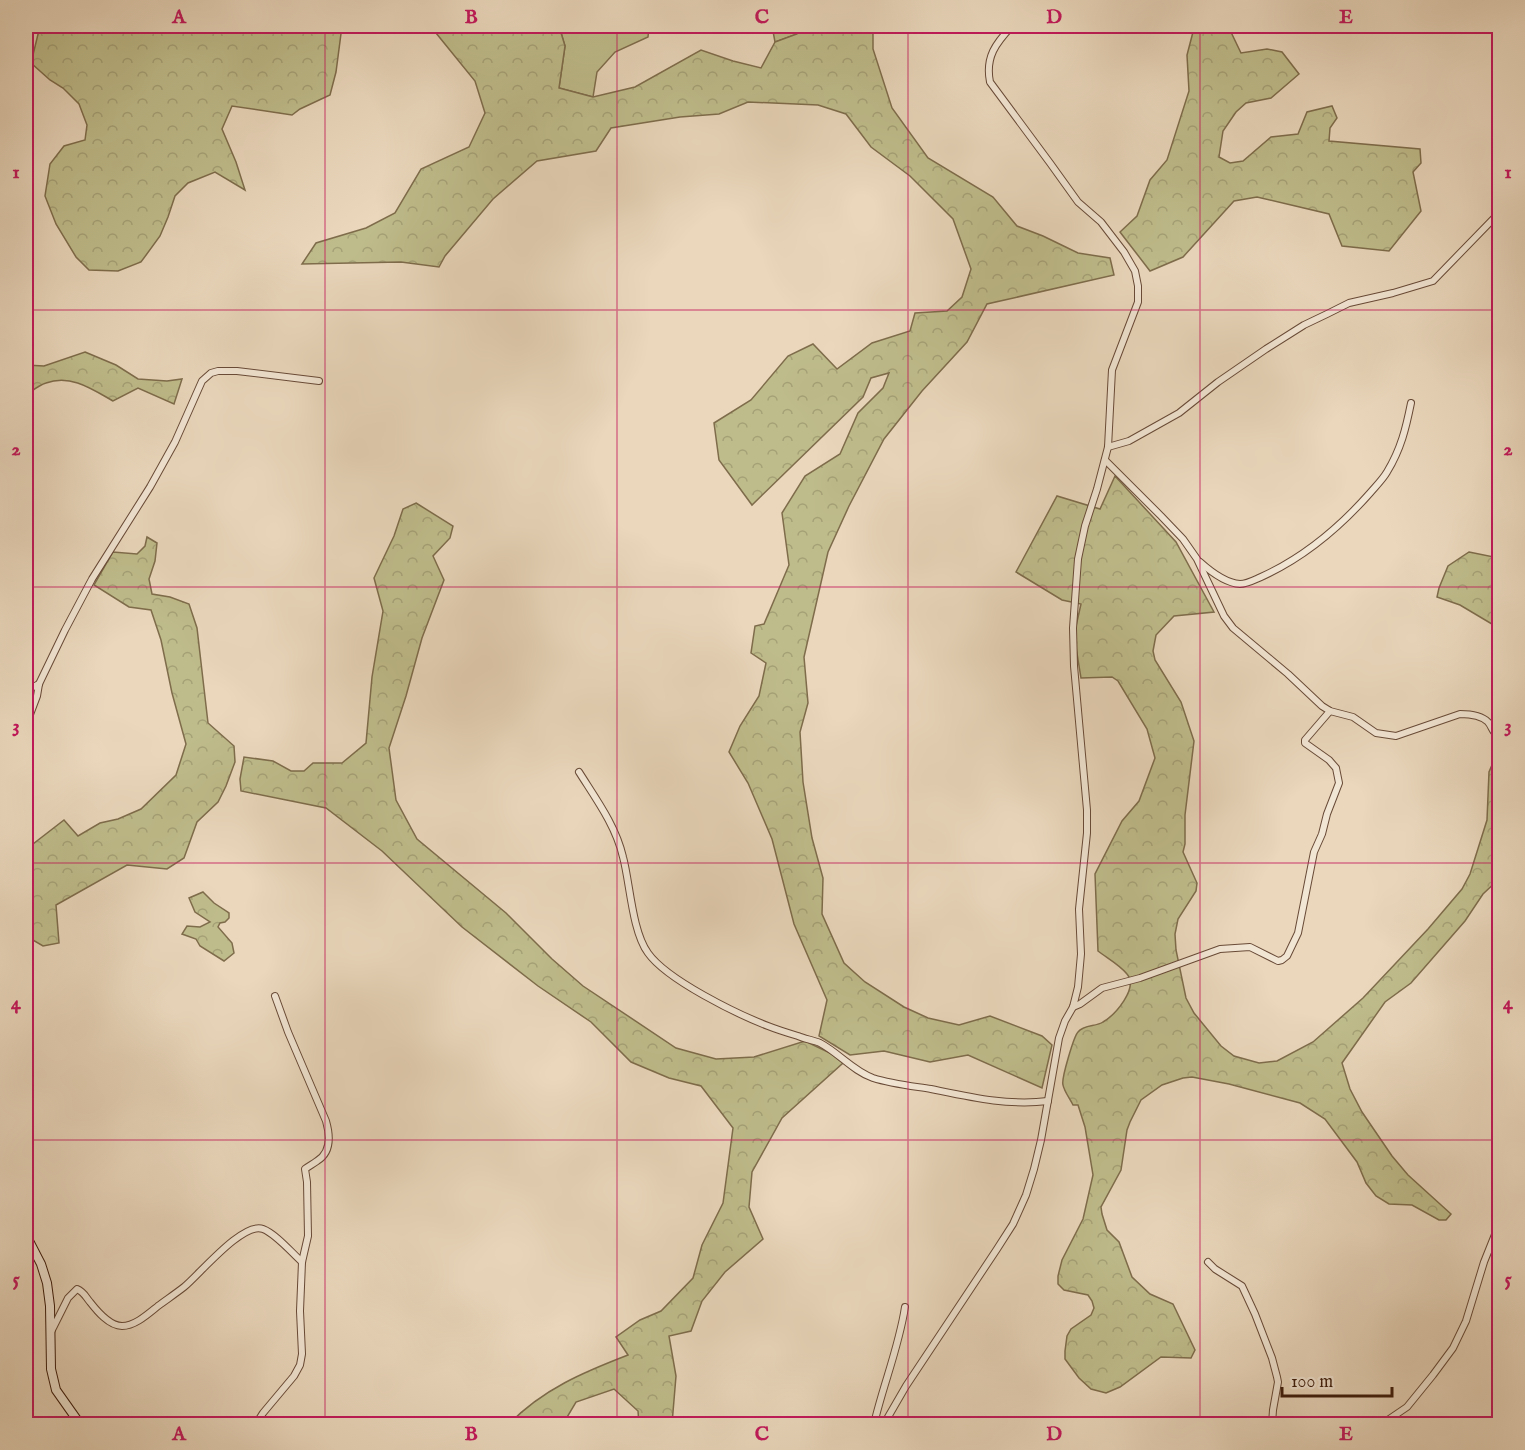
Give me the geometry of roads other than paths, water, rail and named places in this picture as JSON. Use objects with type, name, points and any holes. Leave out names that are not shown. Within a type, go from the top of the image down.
[{"type":"street","points":[[884,1425],[906,1386],[1013,1224],[1026,1195],[1034,1169],[1059,1038],[1073,1007],[1078,987],[1081,954],[1079,909],[1087,810],[1075,675],[1074,598],[1080,542],[1108,447],[1112,370],[1138,302],[1138,286],[1135,271],[1124,252],[1101,222],[1078,202],[990,82],[987,70],[990,56],[997,42],[1012,26]]},
{"type":"street","points":[[1108,447],[1129,441],[1179,413],[1218,382],[1304,325],[1349,303],[1403,291],[1433,281],[1500,212]]},
{"type":"street","points":[[26,725],[39,684],[64,630],[92,579],[150,487],[175,442],[202,381],[211,373],[237,371],[319,381]]},
{"type":"street","points":[[1197,559],[1226,580],[1246,584],[1274,571],[1312,548],[1353,512],[1386,474],[1404,436],[1411,403]]},
{"type":"street","points":[[1105,460],[1183,539],[1197,559],[1224,616],[1233,628],[1317,702],[1330,711],[1353,717],[1376,733],[1396,736],[1460,714],[1469,714],[1482,718],[1500,738]]},
{"type":"street","points":[[26,688],[39,684]]},
{"type":"street","points":[[1073,1007],[1102,988],[1140,978],[1220,950],[1250,947],[1278,961],[1287,956],[1298,933],[1314,852],[1339,783],[1336,768],[1329,760],[1305,743],[1305,740],[1330,711]]},
{"type":"street","points":[[579,772],[616,834],[639,932],[648,953],[663,969],[726,1006],[766,1025],[816,1041],[831,1049],[856,1070],[871,1077],[1005,1103],[1048,1101]]},
{"type":"street","points":[[256,1425],[300,1365],[302,1262],[308,1236],[307,1182],[304,1169],[325,1154],[329,1144],[326,1121],[275,996]]},
{"type":"street","points":[[1382,1425],[1407,1407],[1452,1348],[1466,1321],[1484,1262],[1500,1222]]},
{"type":"street","points":[[50,1333],[68,1298],[77,1289],[81,1290],[110,1323],[122,1326],[135,1322],[184,1287],[219,1252],[242,1234],[253,1229],[261,1228],[268,1232],[302,1262]]},
{"type":"street","points":[[26,1235],[41,1264],[46,1282],[50,1306],[51,1369],[56,1390],[80,1425]]},
{"type":"street","points":[[1209,1263],[1242,1286],[1272,1358],[1277,1377],[1272,1425]]},
{"type":"street","points":[[874,1425],[905,1307]]},
{"type":"street","points":[[318,1425],[339,1421]]}]
